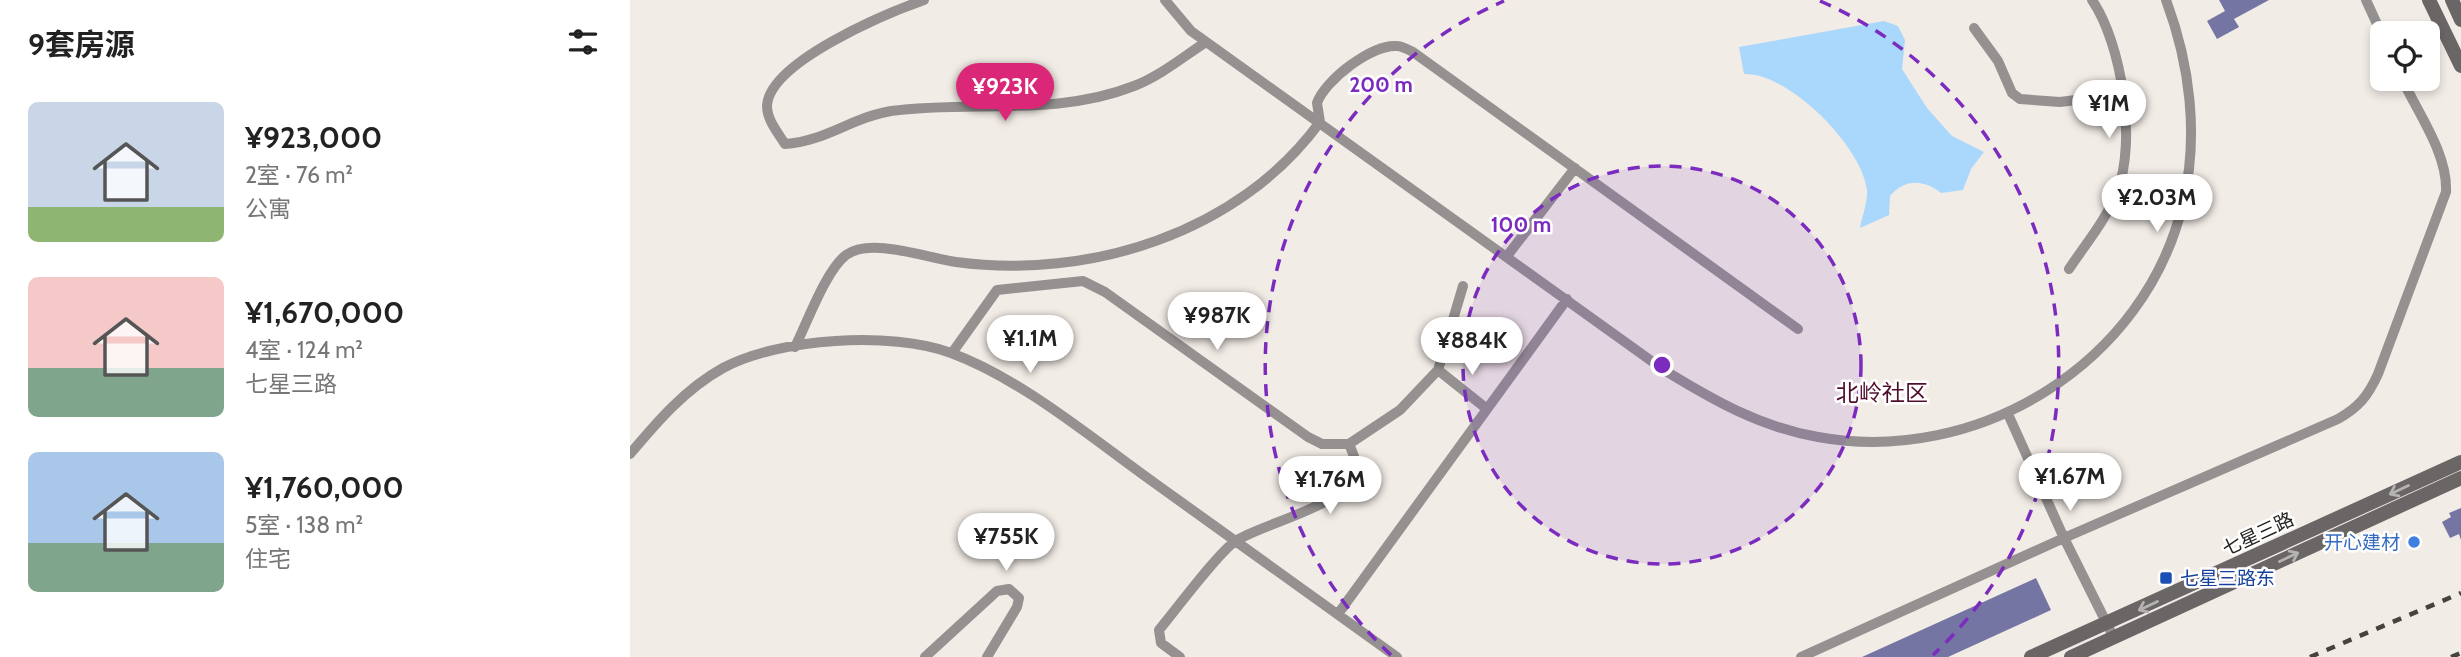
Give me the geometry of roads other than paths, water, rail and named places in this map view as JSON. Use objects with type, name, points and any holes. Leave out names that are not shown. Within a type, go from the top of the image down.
[{"type":"street","points":[[924,0],[862,26],[784,75],[772,88],[767,103],[768,116],[785,144],[819,139],[845,124],[889,112],[1034,107],[1099,97],[1134,86],[1160,73],[1206,42]]},
{"type":"street","points":[[2068,269],[2106,214],[2118,191],[2123,167],[2123,94],[2108,32],[2092,0]]},
{"type":"street","points":[[1170,2],[1191,31],[1664,370],[1726,408],[1771,426],[1819,438],[1866,442],[1940,436],[2008,414],[2062,382],[2116,332],[2159,271],[2184,202],[2191,133],[2190,96],[2184,57],[2166,0]]},
{"type":"street","points":[[2366,0],[2376,21]]},
{"type":"street","points":[[2429,0],[2461,66]]},
{"type":"street","points":[[2452,0],[2461,20]]},
{"type":"street","points":[[1974,28],[1998,61],[2012,93],[2020,99],[2060,102],[2123,94]]},
{"type":"street","points":[[795,347],[836,265],[848,254],[880,248],[995,266],[1084,260],[1124,252],[1202,221],[1237,202],[1299,151],[1320,122],[1317,103],[1332,80],[1380,49],[1398,46],[1413,52],[1798,329]]},
{"type":"street","points":[[1801,657],[2064,538],[2338,419],[2357,408],[2367,396],[2446,192],[2446,177],[2441,162],[2408,91]]},
{"type":"street","points":[[1507,256],[1575,167]]},
{"type":"street","points":[[952,353],[997,290],[1083,281],[1105,292],[1307,437],[1322,444],[1349,444],[1400,410],[1438,370],[1464,286]]},
{"type":"street","points":[[1338,614],[1567,299]]},
{"type":"street","points":[[630,454],[672,407],[723,368],[755,355],[795,347],[877,341],[917,344],[952,353],[1022,389],[1397,657]]},
{"type":"street","points":[[1438,370],[1487,409]]},
{"type":"street","points":[[2008,414],[2064,538],[2114,638]]},
{"type":"street","points":[[1180,657],[1161,643],[1159,630],[1235,541],[1317,506],[1344,488],[1354,476],[1357,465],[1349,444]]},
{"type":"street","name":"七星三路","points":[[2031,657],[2461,462]]},
{"type":"street","name":"七星三路","points":[[2071,657],[2461,478]]},
{"type":"street","points":[[925,657],[997,591],[1009,589],[1018,598],[1017,607],[987,657]]},
{"type":"water","points":[[1884,21],[1898,26],[1905,40],[1902,69],[1927,108],[1952,136],[1984,152],[1971,169],[1963,190],[1941,193],[1921,183],[1902,186],[1890,196],[1889,215],[1860,228],[1867,190],[1862,172],[1852,153],[1837,133],[1801,98],[1762,77],[1744,74],[1739,47]]},
{"type":"railway","points":[[2310,657],[2461,593]]},
{"type":"railway","points":[[2451,657],[2461,653]]},
{"type":"place","name":"开心建材","points":[[2414,542]]},
{"type":"place","name":"七星三路东","points":[[2166,578]]},
{"type":"district","name":"北岭社区","points":[[1882,393]]}]
